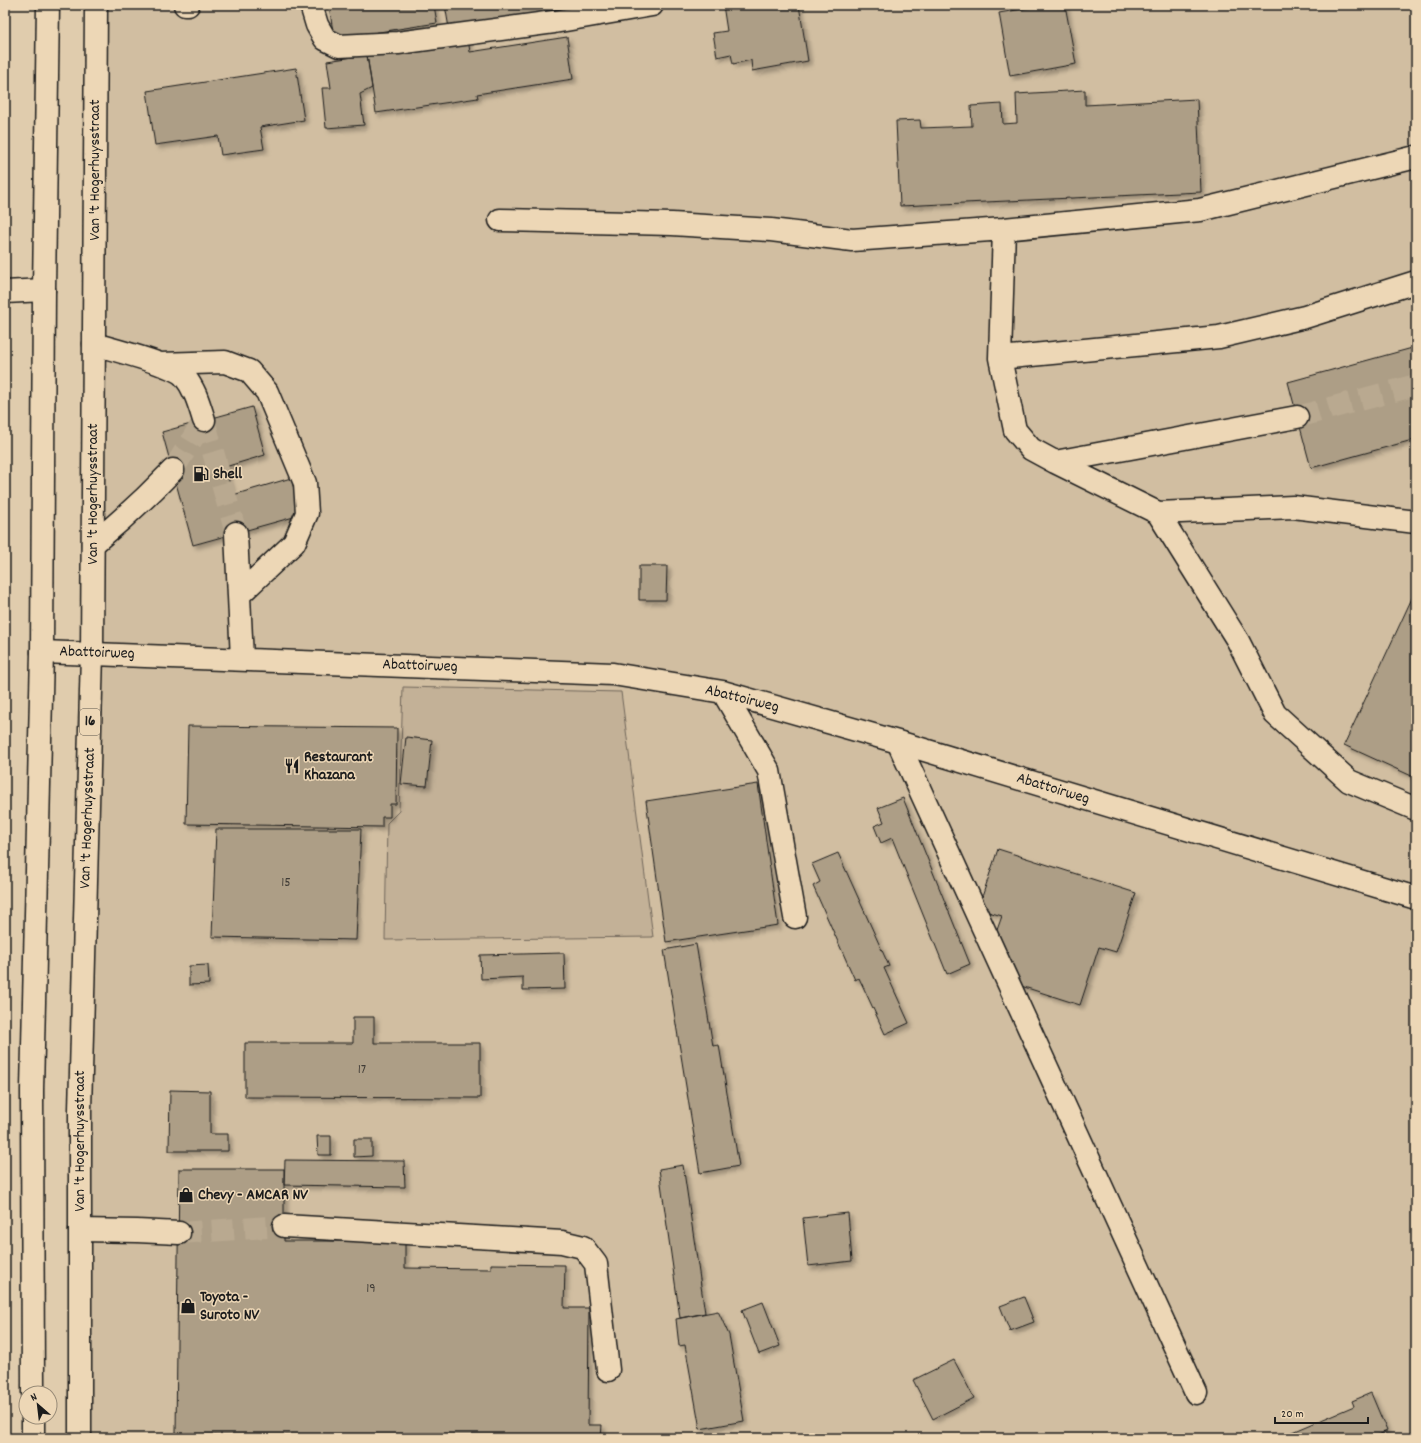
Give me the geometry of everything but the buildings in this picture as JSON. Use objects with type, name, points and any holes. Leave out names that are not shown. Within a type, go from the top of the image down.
[{"type":"main road","points":[[33,1385],[32,1090],[42,652],[44,290],[48,5]]},
{"type":"main road","name":"Van 't Hogerhuysstraat","points":[[80,1438],[80,1110],[92,653],[96,5]]},
{"type":"main road","points":[[312,5],[317,25],[325,39],[339,46],[406,42],[554,22],[652,5]]},
{"type":"main road","points":[[500,220],[680,224],[771,230],[852,240],[1004,229],[1200,210],[1416,157]]},
{"type":"main road","points":[[1004,229],[1000,358],[1015,430],[1031,449],[1158,512],[1293,507],[1416,522]]},
{"type":"main road","points":[[1000,358],[1219,337],[1305,317],[1416,282]]},
{"type":"main road","points":[[5,292],[44,290]]},
{"type":"main road","points":[[94,344],[160,364],[183,375],[195,391],[204,420]]},
{"type":"main road","points":[[160,364],[225,362],[249,372],[267,392],[305,483],[307,513],[294,543],[239,595]]},
{"type":"main road","points":[[1055,462],[1297,417]]},
{"type":"main road","points":[[92,544],[146,498],[173,470]]},
{"type":"main road","points":[[1158,512],[1238,641],[1275,714],[1349,781],[1416,809]]},
{"type":"main road","points":[[236,533],[242,659]]},
{"type":"main road","name":"Abattoirweg","points":[[42,652],[613,674],[723,692],[898,742],[1416,898]]},
{"type":"main road","points":[[723,692],[769,771],[795,917]]},
{"type":"main road","points":[[898,742],[1196,1393]]},
{"type":"main road","points":[[284,1226],[562,1242],[583,1247],[596,1264],[608,1370]]},
{"type":"main road","points":[[80,1230],[179,1233]]},
{"type":"main road","points":[[33,1425],[33,1438]]},
{"type":"shaded area","points":[[100,5],[1416,5],[1416,1438],[90,1438],[98,73]]},
{"type":"shaded area","points":[[403,687],[621,692],[653,937],[385,940],[387,823],[399,811]]},
{"type":"tunnel","points":[[1297,417],[1416,385]]},
{"type":"tunnel","points":[[204,420],[236,533]]},
{"type":"tunnel","points":[[173,470],[204,420]]},
{"type":"tunnel","points":[[179,1233],[284,1226]]},
{"type":"place","name":"Shell","points":[[201,474]]},
{"type":"place","name":"Restaurant Khazana","points":[[292,766]]},
{"type":"place","name":"Chevy - AMCAR NV","points":[[186,1195]]},
{"type":"place","name":"Toyota - Suroto NV","points":[[188,1306]]}]
